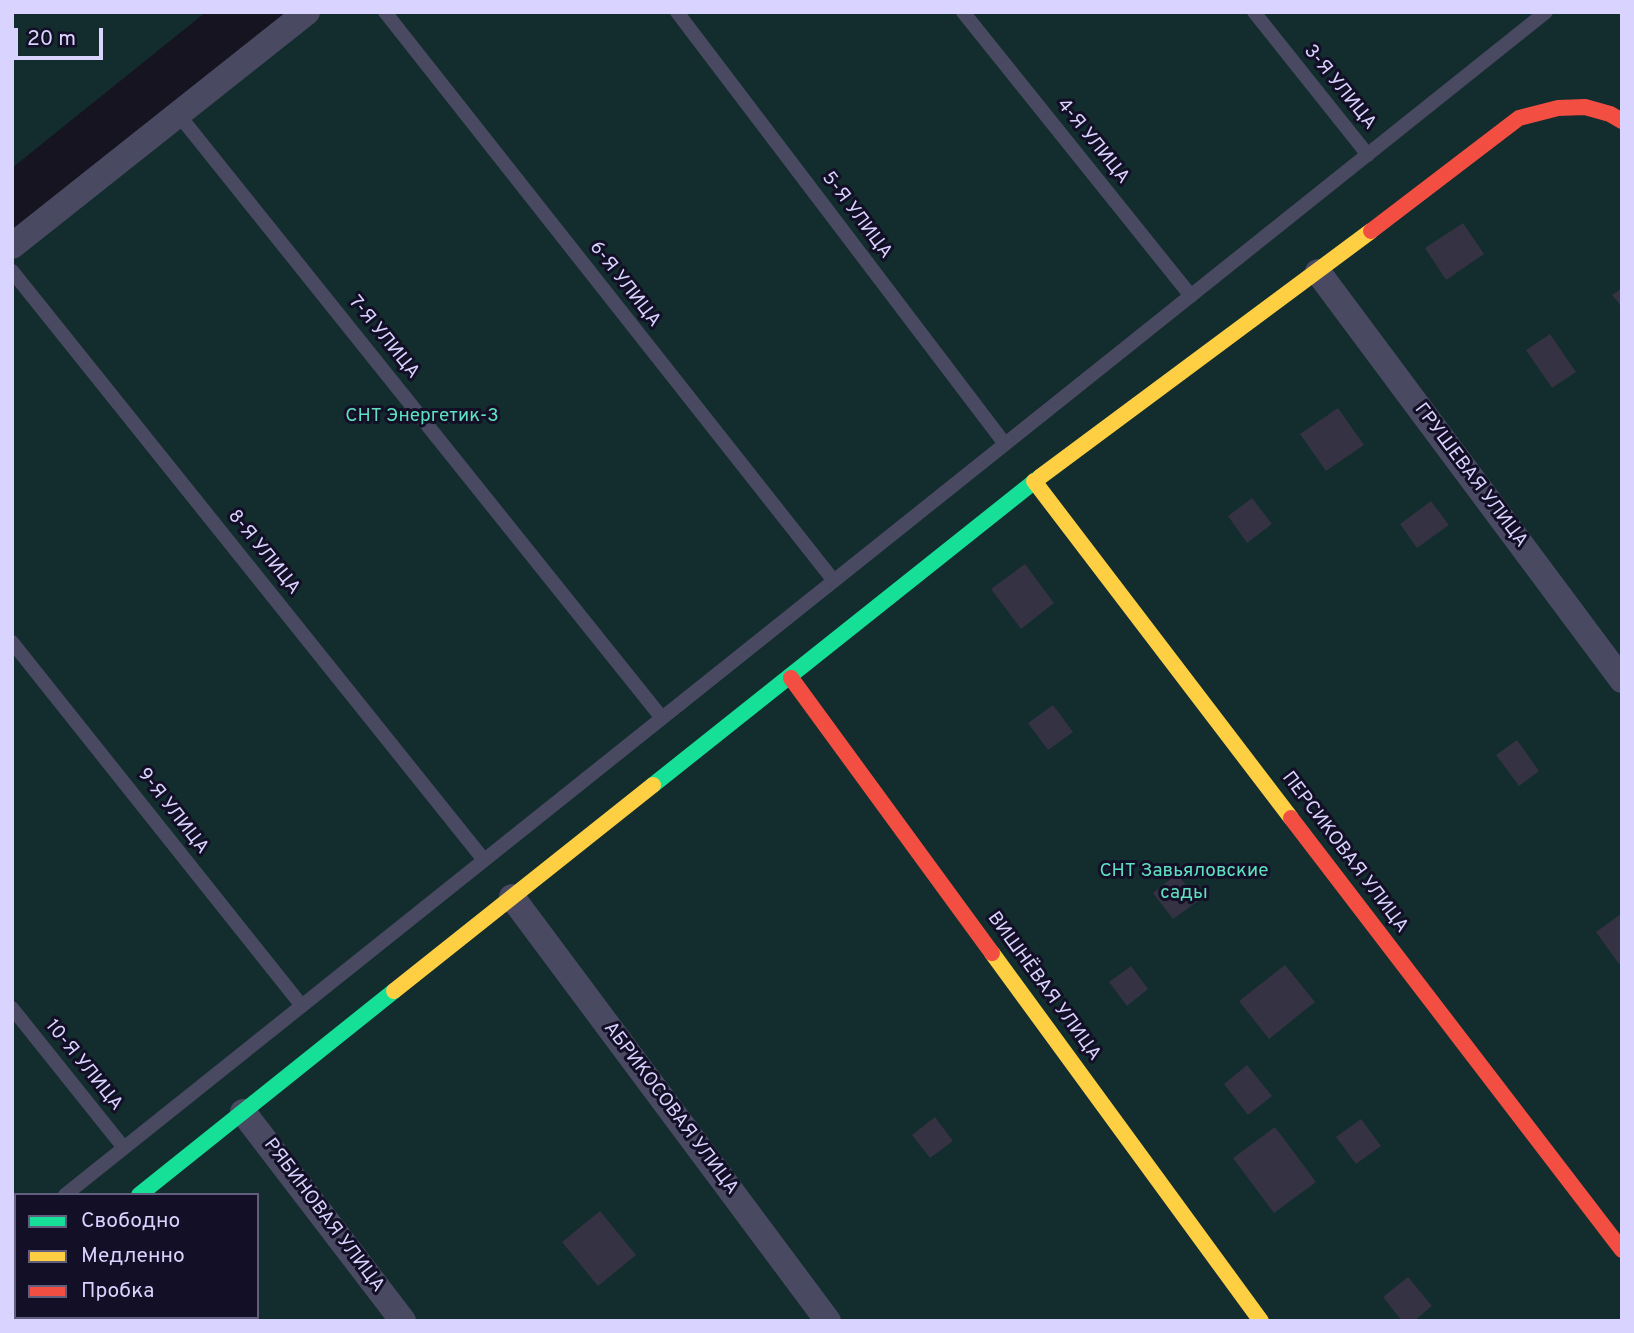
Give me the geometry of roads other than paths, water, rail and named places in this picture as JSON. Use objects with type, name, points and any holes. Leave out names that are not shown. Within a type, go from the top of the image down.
[{"type":"street","points":[[12,246],[307,12]]},
{"type":"street","points":[[142,1193],[791,678],[1034,481],[1318,272],[1519,118],[1550,108],[1584,107],[1615,116],[1622,121]]},
{"type":"street","name":"ГРУШЕВАЯ УЛИЦА","points":[[1318,272],[1622,680]]},
{"type":"street","name":"ПЕРСИКОВАЯ УЛИЦА","points":[[1034,481],[1622,1250]]},
{"type":"street","name":"ВИШНЁВАЯ УЛИЦА","points":[[791,678],[1261,1321]]},
{"type":"street","name":"АБРИКОСОВАЯ УЛИЦА","points":[[512,897],[828,1321]]},
{"type":"street","name":"РЯБИНОВАЯ УЛИЦА","points":[[243,1112],[403,1321]]},
{"type":"lane","name":"6-Я УЛИЦА","points":[[385,12],[834,581]]},
{"type":"lane","name":"5-Я УЛИЦА","points":[[677,12],[1005,444]]},
{"type":"lane","name":"4-Я УЛИЦА","points":[[963,12],[1191,296]]},
{"type":"lane","name":"3-Я УЛИЦА","points":[[1254,12],[1368,155]]},
{"type":"lane","points":[[68,1193],[1546,12]]},
{"type":"lane","name":"7-Я УЛИЦА","points":[[178,114],[662,718]]},
{"type":"lane","name":"8-Я УЛИЦА","points":[[12,271],[484,860]]},
{"type":"lane","name":"9-Я УЛИЦА","points":[[12,642],[302,1006]]},
{"type":"lane","name":"10-Я УЛИЦА","points":[[12,1008],[124,1148]]},
{"type":"park label","name":"СНТ Энергетик-3","points":[[422,417]]},
{"type":"park label","name":"СНТ Завьяловские сады","points":[[1184,883]]}]
